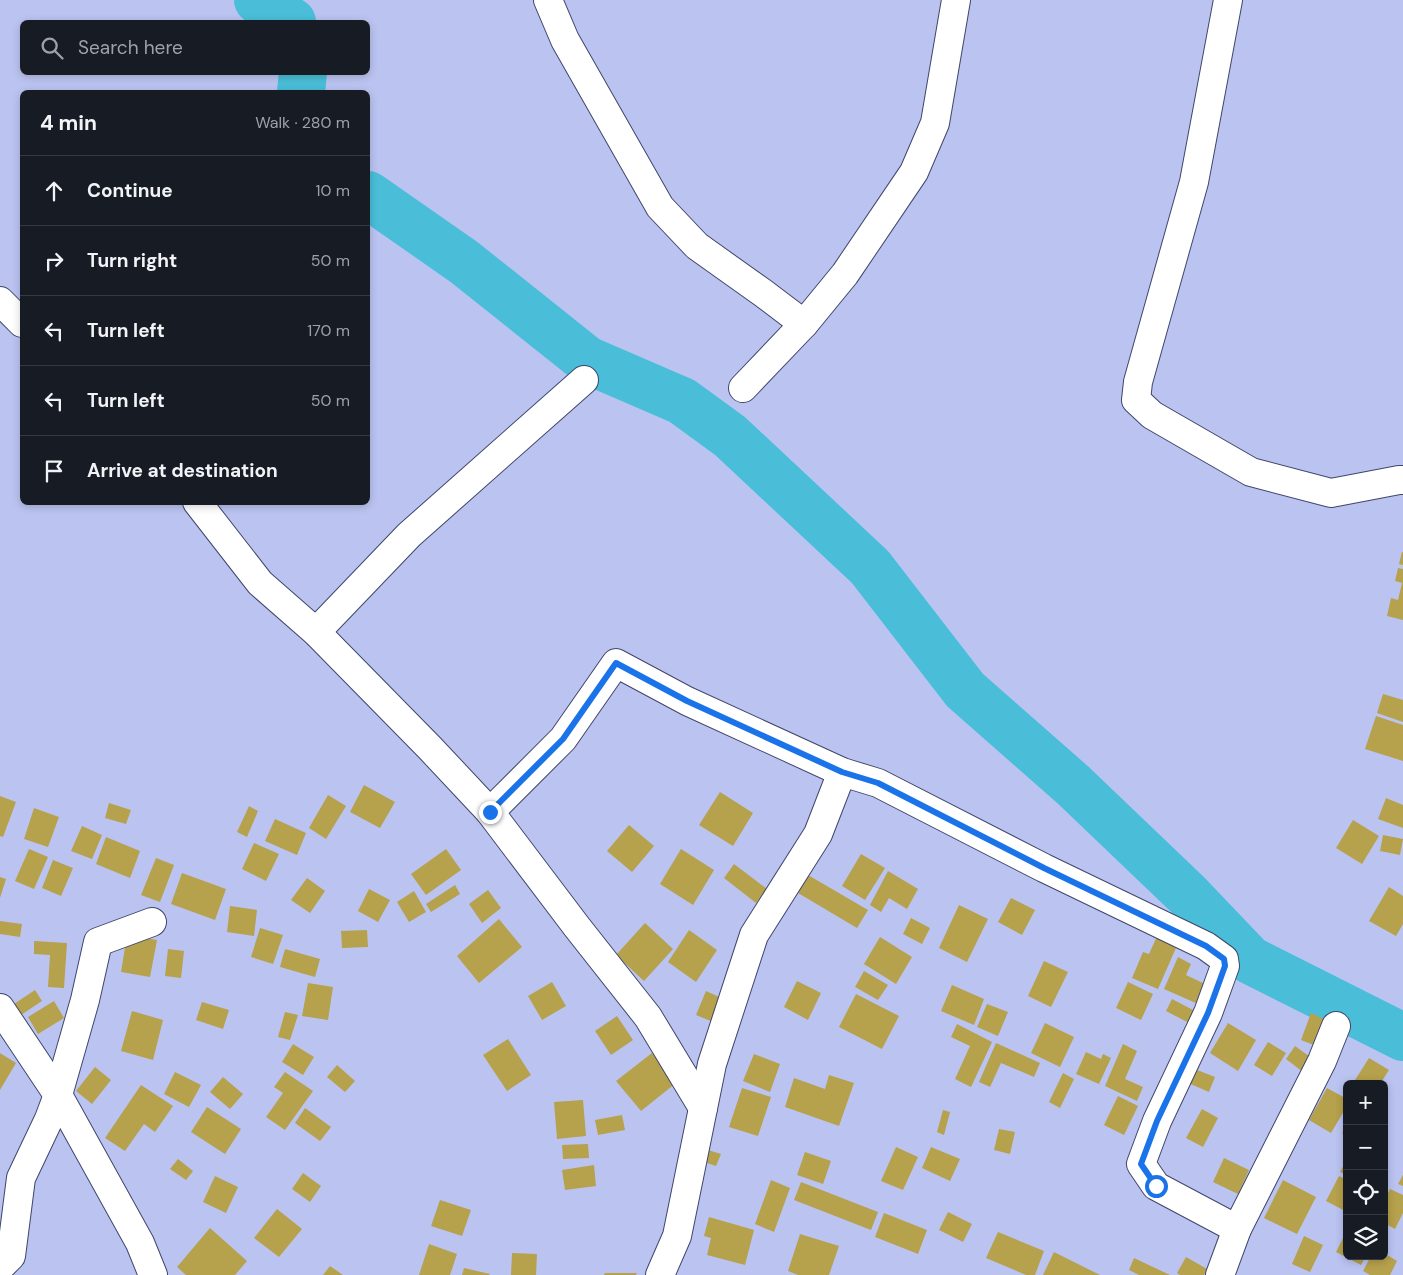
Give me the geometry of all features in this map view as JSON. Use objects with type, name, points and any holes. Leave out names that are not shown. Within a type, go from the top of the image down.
[{"type":"street","points":[[548,0],[565,40],[660,207],[697,246],[804,324]]},
{"type":"street","points":[[743,388],[804,324],[845,274],[914,172],[935,123],[956,0]]},
{"type":"street","points":[[1228,0],[1194,182],[1138,382],[1136,400],[1152,415],[1251,472],[1331,493],[1402,474]]},
{"type":"street","points":[[0,301],[20,322]]},
{"type":"street","points":[[316,632],[409,535],[584,380]]},
{"type":"street","points":[[199,505],[260,583],[316,632],[490,812],[576,927],[648,1017],[703,1108]]},
{"type":"street","points":[[490,812],[563,739],[616,663],[687,701],[842,772],[878,783],[1044,868],[1206,946],[1224,959],[1225,966],[1208,1013],[1157,1121],[1141,1164],[1156,1186],[1237,1229]]},
{"type":"street","points":[[660,1275],[677,1236],[712,1064],[754,935],[818,834],[842,772]]},
{"type":"street","points":[[0,1267],[11,1256],[21,1178],[49,1120],[58,1095],[85,1000],[98,942],[152,922]]},
{"type":"street","points":[[0,1008],[58,1095],[140,1243],[153,1275]]},
{"type":"street","points":[[1220,1275],[1237,1229],[1322,1061],[1336,1026]]},
{"type":"building","points":[[1403,552],[1403,565],[1399,564]]},
{"type":"building","points":[[1398,568],[1403,569],[1403,620],[1387,616],[1391,598],[1398,600],[1402,583],[1395,581]]},
{"type":"building","points":[[1383,694],[1403,700],[1403,722],[1377,713]]},
{"type":"building","points":[[1376,716],[1403,725],[1403,761],[1365,749]]},
{"type":"building","points":[[364,785],[395,802],[380,828],[350,812]]},
{"type":"building","points":[[720,792],[753,813],[733,846],[699,825]]},
{"type":"building","points":[[328,795],[346,806],[326,839],[309,828]]},
{"type":"building","points":[[0,796],[16,802],[3,837],[0,836]]},
{"type":"building","points":[[1386,798],[1403,805],[1403,828],[1378,819]]},
{"type":"building","points":[[109,803],[131,810],[126,824],[105,818]]},
{"type":"building","points":[[249,806],[258,811],[247,837],[237,832]]},
{"type":"building","points":[[34,808],[59,817],[48,847],[24,839]]},
{"type":"building","points":[[275,819],[306,833],[297,855],[265,841]]},
{"type":"building","points":[[1353,820],[1379,836],[1362,864],[1336,848]]},
{"type":"building","points":[[629,825],[654,846],[632,872],[607,851]]},
{"type":"building","points":[[82,826],[102,835],[92,859],[71,851]]},
{"type":"building","points":[[1383,835],[1403,839],[1400,855],[1380,851]]},
{"type":"building","points":[[106,837],[140,851],[130,878],[96,864]]},
{"type":"building","points":[[254,843],[279,854],[266,881],[242,869]]},
{"type":"building","points":[[29,849],[48,857],[34,889],[15,881]]},
{"type":"building","points":[[446,849],[461,870],[426,895],[411,874]]},
{"type":"building","points":[[681,849],[714,870],[693,905],[660,884]]},
{"type":"building","points":[[861,854],[885,868],[865,900],[842,886]]},
{"type":"building","points":[[156,858],[174,865],[160,902],[141,895]]},
{"type":"building","points":[[53,860],[73,868],[61,896],[42,888]]},
{"type":"building","points":[[734,864],[767,889],[756,903],[724,878]]},
{"type":"building","points":[[888,871],[918,889],[907,909],[889,898],[881,912],[870,905]]},
{"type":"building","points":[[182,873],[226,889],[215,920],[171,904]]},
{"type":"building","points":[[808,875],[868,910],[857,928],[798,893]]},
{"type":"building","points":[[0,877],[6,879],[0,898]]},
{"type":"building","points":[[307,878],[325,891],[310,913],[291,900]]},
{"type":"building","points":[[455,885],[460,894],[431,912],[426,904]]},
{"type":"building","points":[[1389,887],[1403,896],[1403,924],[1396,936],[1369,921]]},
{"type":"building","points":[[369,889],[390,900],[378,922],[358,911]]},
{"type":"building","points":[[488,890],[501,908],[482,923],[469,904]]},
{"type":"building","points":[[414,891],[426,912],[409,922],[397,902]]},
{"type":"building","points":[[1011,898],[1035,910],[1022,935],[998,922]]},
{"type":"building","points":[[959,905],[988,919],[967,962],[939,948]]},
{"type":"building","points":[[230,906],[257,910],[254,936],[227,932]]},
{"type":"building","points":[[911,918],[930,928],[922,944],[903,934]]},
{"type":"building","points":[[499,919],[522,947],[479,983],[457,956]]},
{"type":"building","points":[[0,921],[22,924],[20,937],[0,934]]},
{"type":"building","points":[[645,923],[673,949],[644,981],[616,955]]},
{"type":"building","points":[[260,928],[283,935],[273,964],[251,957]]},
{"type":"building","points":[[367,930],[368,947],[342,948],[341,931]]},
{"type":"building","points":[[689,930],[717,950],[696,982],[668,962]]},
{"type":"building","points":[[1159,932],[1179,941],[1158,989],[1132,978],[1143,952],[1149,954]]},
{"type":"building","points":[[127,935],[157,940],[150,977],[121,972]]},
{"type":"building","points":[[880,937],[912,957],[896,984],[864,964]]},
{"type":"building","points":[[34,941],[67,943],[64,988],[48,987],[50,955],[34,954]]},
{"type":"building","points":[[168,949],[184,951],[181,978],[165,976]]},
{"type":"building","points":[[285,949],[320,959],[315,977],[280,967]]},
{"type":"building","points":[[1178,957],[1191,964],[1186,975],[1207,985],[1198,1004],[1164,989]]},
{"type":"building","points":[[1044,961],[1068,972],[1051,1007],[1028,996]]},
{"type":"building","points":[[864,971],[888,985],[878,1000],[855,987]]},
{"type":"building","points":[[797,981],[821,993],[808,1020],[784,1007]]},
{"type":"building","points":[[552,982],[566,1006],[542,1020],[528,996]]},
{"type":"building","points":[[1128,982],[1153,994],[1141,1020],[1116,1008]]},
{"type":"building","points":[[308,983],[333,987],[328,1020],[302,1016]]},
{"type":"building","points":[[952,985],[984,999],[974,1025],[941,1011]]},
{"type":"building","points":[[35,990],[42,1001],[21,1015],[14,1004]]},
{"type":"building","points":[[706,991],[728,1001],[718,1024],[696,1015]]},
{"type":"building","points":[[856,994],[899,1016],[882,1049],[839,1027]]},
{"type":"building","points":[[1172,999],[1195,1011],[1189,1023],[1166,1011]]},
{"type":"building","points":[[54,1001],[64,1018],[38,1034],[28,1017]]},
{"type":"building","points":[[202,1002],[229,1010],[223,1029],[196,1020]]},
{"type":"building","points":[[987,1004],[1008,1012],[998,1036],[977,1027]]},
{"type":"building","points":[[132,1011],[163,1020],[153,1060],[121,1051]]},
{"type":"building","points":[[285,1012],[298,1015],[290,1040],[278,1037]]},
{"type":"building","points":[[1311,1013],[1330,1022],[1319,1047],[1301,1040]]},
{"type":"building","points":[[617,1016],[633,1040],[611,1055],[595,1031]]},
{"type":"building","points":[[1045,1023],[1074,1037],[1060,1067],[1031,1053]]},
{"type":"building","points":[[1228,1023],[1256,1040],[1238,1071],[1210,1053]]},
{"type":"building","points":[[957,1024],[992,1042],[971,1087],[955,1079],[970,1046],[951,1037]]},
{"type":"building","points":[[508,1039],[531,1075],[507,1091],[483,1055]]},
{"type":"building","points":[[1268,1042],[1286,1053],[1272,1076],[1254,1065]]},
{"type":"building","points":[[996,1043],[1040,1063],[1034,1077],[1001,1063],[990,1087],[979,1082]]},
{"type":"building","points":[[293,1044],[314,1057],[303,1075],[282,1062]]},
{"type":"building","points":[[1123,1044],[1137,1051],[1125,1079],[1143,1087],[1137,1101],[1105,1086]]},
{"type":"building","points":[[1295,1046],[1313,1059],[1303,1072],[1286,1059]]},
{"type":"building","points":[[1086,1052],[1101,1059],[1103,1054],[1111,1058],[1099,1084],[1076,1074]]},
{"type":"building","points":[[0,1053],[16,1063],[0,1090]]},
{"type":"building","points":[[652,1053],[676,1083],[641,1111],[616,1081]]},
{"type":"building","points":[[754,1054],[780,1064],[770,1092],[743,1081]]},
{"type":"building","points":[[1369,1058],[1389,1070],[1383,1080],[1355,1080]]},
{"type":"building","points":[[337,1065],[355,1081],[345,1092],[327,1077]]},
{"type":"building","points":[[95,1067],[111,1080],[92,1104],[76,1091]]},
{"type":"building","points":[[1192,1068],[1215,1077],[1209,1092],[1186,1082]]},
{"type":"building","points":[[175,1072],[201,1085],[189,1107],[164,1094]]},
{"type":"building","points":[[285,1072],[313,1091],[285,1130],[266,1117],[283,1093],[274,1087]]},
{"type":"building","points":[[1063,1073],[1074,1079],[1060,1108],[1049,1102]]},
{"type":"building","points":[[829,1075],[854,1083],[839,1126],[785,1107],[794,1078],[825,1089]]},
{"type":"building","points":[[223,1077],[243,1094],[230,1109],[210,1092]]},
{"type":"building","points":[[141,1085],[173,1106],[155,1132],[144,1124],[125,1151],[105,1138]]},
{"type":"building","points":[[742,1088],[771,1097],[758,1136],[729,1127]]},
{"type":"building","points":[[1327,1088],[1343,1097],[1343,1113],[1331,1133],[1309,1120]]},
{"type":"building","points":[[1118,1096],[1138,1106],[1124,1135],[1104,1125]]},
{"type":"building","points":[[583,1100],[586,1136],[557,1139],[554,1102]]},
{"type":"building","points":[[207,1107],[241,1129],[225,1154],[191,1132]]},
{"type":"building","points":[[305,1108],[331,1127],[320,1141],[295,1123]]},
{"type":"building","points":[[1202,1109],[1218,1118],[1203,1147],[1186,1138]]},
{"type":"building","points":[[943,1110],[950,1112],[944,1135],[937,1132]]},
{"type":"building","points":[[622,1115],[625,1130],[598,1135],[595,1120]]},
{"type":"building","points":[[999,1129],[1015,1132],[1010,1154],[994,1150]]},
{"type":"building","points":[[588,1144],[589,1158],[563,1159],[562,1145]]},
{"type":"building","points":[[896,1147],[918,1157],[903,1190],[881,1181]]},
{"type":"building","points":[[931,1147],[960,1159],[950,1181],[922,1168]]},
{"type":"building","points":[[708,1150],[721,1154],[716,1166],[704,1162]]},
{"type":"building","points":[[805,1152],[831,1161],[823,1184],[797,1175]]},
{"type":"building","points":[[1224,1158],[1249,1170],[1238,1194],[1213,1182]]},
{"type":"building","points":[[178,1159],[193,1171],[186,1180],[170,1169]]},
{"type":"building","points":[[594,1165],[596,1186],[565,1190],[562,1170]]},
{"type":"building","points":[[303,1173],[321,1186],[310,1202],[292,1189]]},
{"type":"building","points":[[1403,1175],[1403,1186],[1398,1184]]},
{"type":"building","points":[[215,1176],[238,1187],[226,1213],[203,1202]]},
{"type":"building","points":[[1339,1176],[1343,1178],[1343,1210],[1326,1201]]},
{"type":"building","points":[[771,1180],[790,1188],[774,1232],[755,1224]]},
{"type":"building","points":[[1283,1180],[1316,1197],[1297,1234],[1264,1218]]},
{"type":"building","points":[[801,1182],[878,1212],[871,1230],[794,1200]]},
{"type":"building","points":[[1390,1189],[1403,1195],[1403,1213],[1395,1229],[1388,1225],[1388,1193]]},
{"type":"building","points":[[440,1200],[471,1210],[462,1236],[431,1226]]},
{"type":"building","points":[[277,1209],[302,1229],[279,1257],[254,1238]]},
{"type":"building","points":[[948,1212],[972,1224],[963,1242],[939,1230]]},
{"type":"building","points":[[884,1213],[927,1230],[918,1254],[875,1237]]},
{"type":"building","points":[[709,1217],[754,1230],[745,1265],[707,1255],[711,1238],[704,1236]]},
{"type":"building","points":[[210,1228],[247,1261],[235,1275],[186,1275],[177,1267]]},
{"type":"building","points":[[998,1232],[1044,1251],[1035,1275],[1026,1275],[986,1258]]},
{"type":"building","points":[[800,1234],[839,1246],[829,1275],[798,1275],[788,1271]]},
{"type":"building","points":[[1304,1236],[1323,1245],[1310,1272],[1292,1264]]},
{"type":"building","points":[[1343,1238],[1343,1256],[1336,1252]]},
{"type":"building","points":[[429,1244],[457,1254],[450,1275],[419,1275]]},
{"type":"building","points":[[1054,1252],[1100,1275],[1043,1275]]},
{"type":"building","points":[[512,1253],[537,1254],[536,1275],[511,1275]]},
{"type":"building","points":[[1388,1255],[1397,1261],[1390,1275],[1370,1275],[1363,1271],[1369,1260],[1388,1260]]},
{"type":"building","points":[[1186,1257],[1207,1269],[1204,1275],[1180,1275],[1177,1273]]},
{"type":"building","points":[[1134,1258],[1170,1275],[1139,1275],[1129,1270]]},
{"type":"building","points":[[1351,1260],[1364,1260],[1361,1265]]},
{"type":"building","points":[[330,1266],[343,1275],[323,1275]]},
{"type":"building","points":[[464,1268],[490,1274],[462,1275]]},
{"type":"building","points":[[605,1273],[637,1273],[636,1275],[604,1275]]},
{"type":"waterway","points":[[258,0],[289,20]]},
{"type":"waterway","points":[[301,90],[303,75]]},
{"type":"waterway","points":[[370,196],[464,262],[587,360],[682,401],[730,436],[870,567],[965,690],[1073,785],[1187,894],[1250,960],[1403,1037]]},
{"type":"route","points":[[490,812],[563,739],[616,663],[687,701],[842,772],[878,783],[1044,868],[1206,946],[1224,959],[1225,966],[1208,1013],[1157,1121],[1141,1164],[1156,1186]]}]
